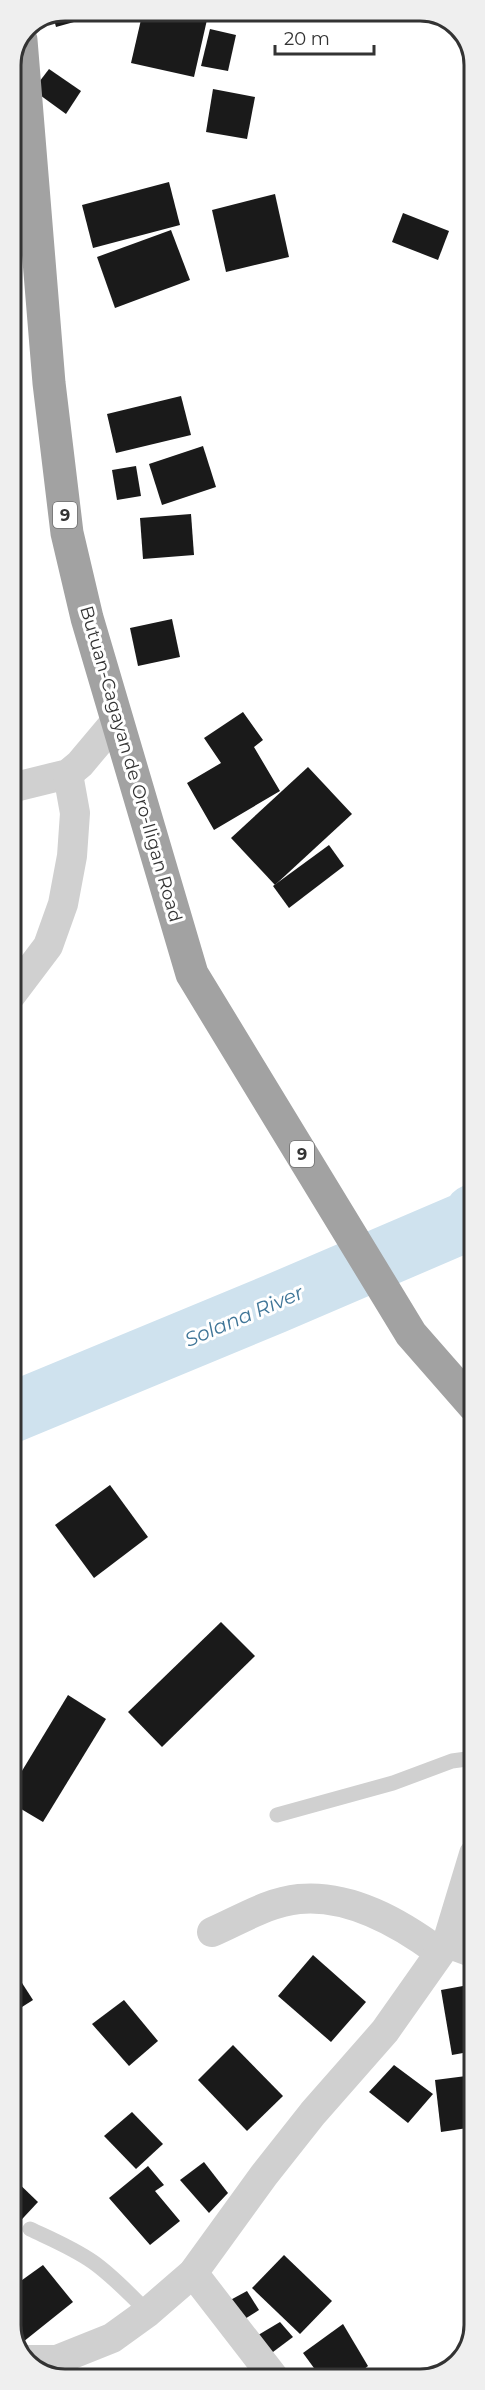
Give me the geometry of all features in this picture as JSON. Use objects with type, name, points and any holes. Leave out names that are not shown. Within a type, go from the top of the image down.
[{"type":"highway","name":"Butuan-Cagayan de Oro-Iligan Road","points":[[22,56],[49,383],[68,533],[87,618],[192,974],[411,1334],[464,1395]]},
{"type":"street","points":[[21,786],[68,774],[80,765],[117,720]]},
{"type":"street","points":[[21,982],[48,946],[63,904],[72,856],[75,813],[68,774]]},
{"type":"street","points":[[38,2360],[57,2360],[112,2338],[148,2312],[193,2273],[264,2175],[385,2031],[443,1948],[464,1884]]},
{"type":"street","points":[[212,1932],[254,1912],[298,1899],[329,1900],[381,1916],[443,1948],[464,1951]]},
{"type":"street","points":[[193,2273],[267,2369]]},
{"type":"lane","points":[[277,1815],[393,1783],[452,1761],[464,1759]]},
{"type":"lane","points":[[30,2229],[94,2262],[148,2312]]},
{"type":"building","points":[[74,21],[74,22],[56,27],[55,22]]},
{"type":"building","points":[[141,21],[207,21],[194,77],[131,63]]},
{"type":"building","points":[[210,29],[236,35],[228,71],[201,66]]},
{"type":"building","points":[[49,69],[81,91],[66,114],[33,90]]},
{"type":"building","points":[[213,89],[255,97],[247,139],[206,132]]},
{"type":"building","points":[[169,182],[180,225],[93,248],[82,205]]},
{"type":"building","points":[[275,194],[289,257],[226,272],[212,210]]},
{"type":"building","points":[[403,213],[449,231],[438,260],[392,242]]},
{"type":"building","points":[[171,230],[190,280],[115,308],[97,257]]},
{"type":"building","points":[[181,396],[191,435],[116,453],[107,414]]},
{"type":"building","points":[[203,446],[216,487],[162,505],[149,464]]},
{"type":"building","points":[[136,466],[141,496],[117,500],[112,470]]},
{"type":"building","points":[[191,514],[194,555],[143,559],[140,518]]},
{"type":"building","points":[[172,619],[180,657],[138,666],[130,628]]},
{"type":"building","points":[[243,712],[263,740],[254,747],[280,791],[214,830],[187,783],[221,763],[204,738]]},
{"type":"building","points":[[308,767],[352,814],[275,885],[231,838]]},
{"type":"building","points":[[329,845],[344,866],[289,908],[273,886]]},
{"type":"building","points":[[110,1485],[148,1537],[94,1578],[55,1525]]},
{"type":"building","points":[[221,1622],[255,1656],[162,1747],[128,1712]]},
{"type":"building","points":[[68,1695],[106,1719],[43,1822],[21,1809],[21,1773]]},
{"type":"building","points":[[313,1955],[366,2002],[331,2042],[278,1996]]},
{"type":"building","points":[[21,1981],[33,2000],[21,2008]]},
{"type":"building","points":[[464,1986],[464,2053],[452,2055],[441,1990]]},
{"type":"building","points":[[124,2000],[158,2041],[129,2066],[92,2024]]},
{"type":"building","points":[[233,2045],[283,2096],[247,2131],[198,2080]]},
{"type":"building","points":[[394,2065],[433,2094],[408,2123],[369,2092]]},
{"type":"building","points":[[464,2076],[464,2129],[441,2132],[435,2080]]},
{"type":"building","points":[[132,2112],[163,2144],[136,2169],[104,2136]]},
{"type":"building","points":[[204,2162],[228,2193],[209,2213],[180,2180]]},
{"type":"building","points":[[148,2166],[164,2185],[155,2191],[180,2221],[150,2245],[109,2198]]},
{"type":"building","points":[[21,2186],[38,2202],[21,2220]]},
{"type":"building","points":[[284,2255],[332,2301],[300,2334],[252,2288]]},
{"type":"building","points":[[43,2265],[73,2302],[24,2341],[21,2330],[21,2281]]},
{"type":"building","points":[[247,2291],[259,2310],[235,2325],[223,2304]]},
{"type":"building","points":[[280,2322],[293,2337],[265,2358],[250,2340]]},
{"type":"building","points":[[343,2324],[368,2366],[364,2369],[315,2369],[303,2353]]},
{"type":"waterway","name":"Solana River","points":[[21,1409],[464,1223]]}]
